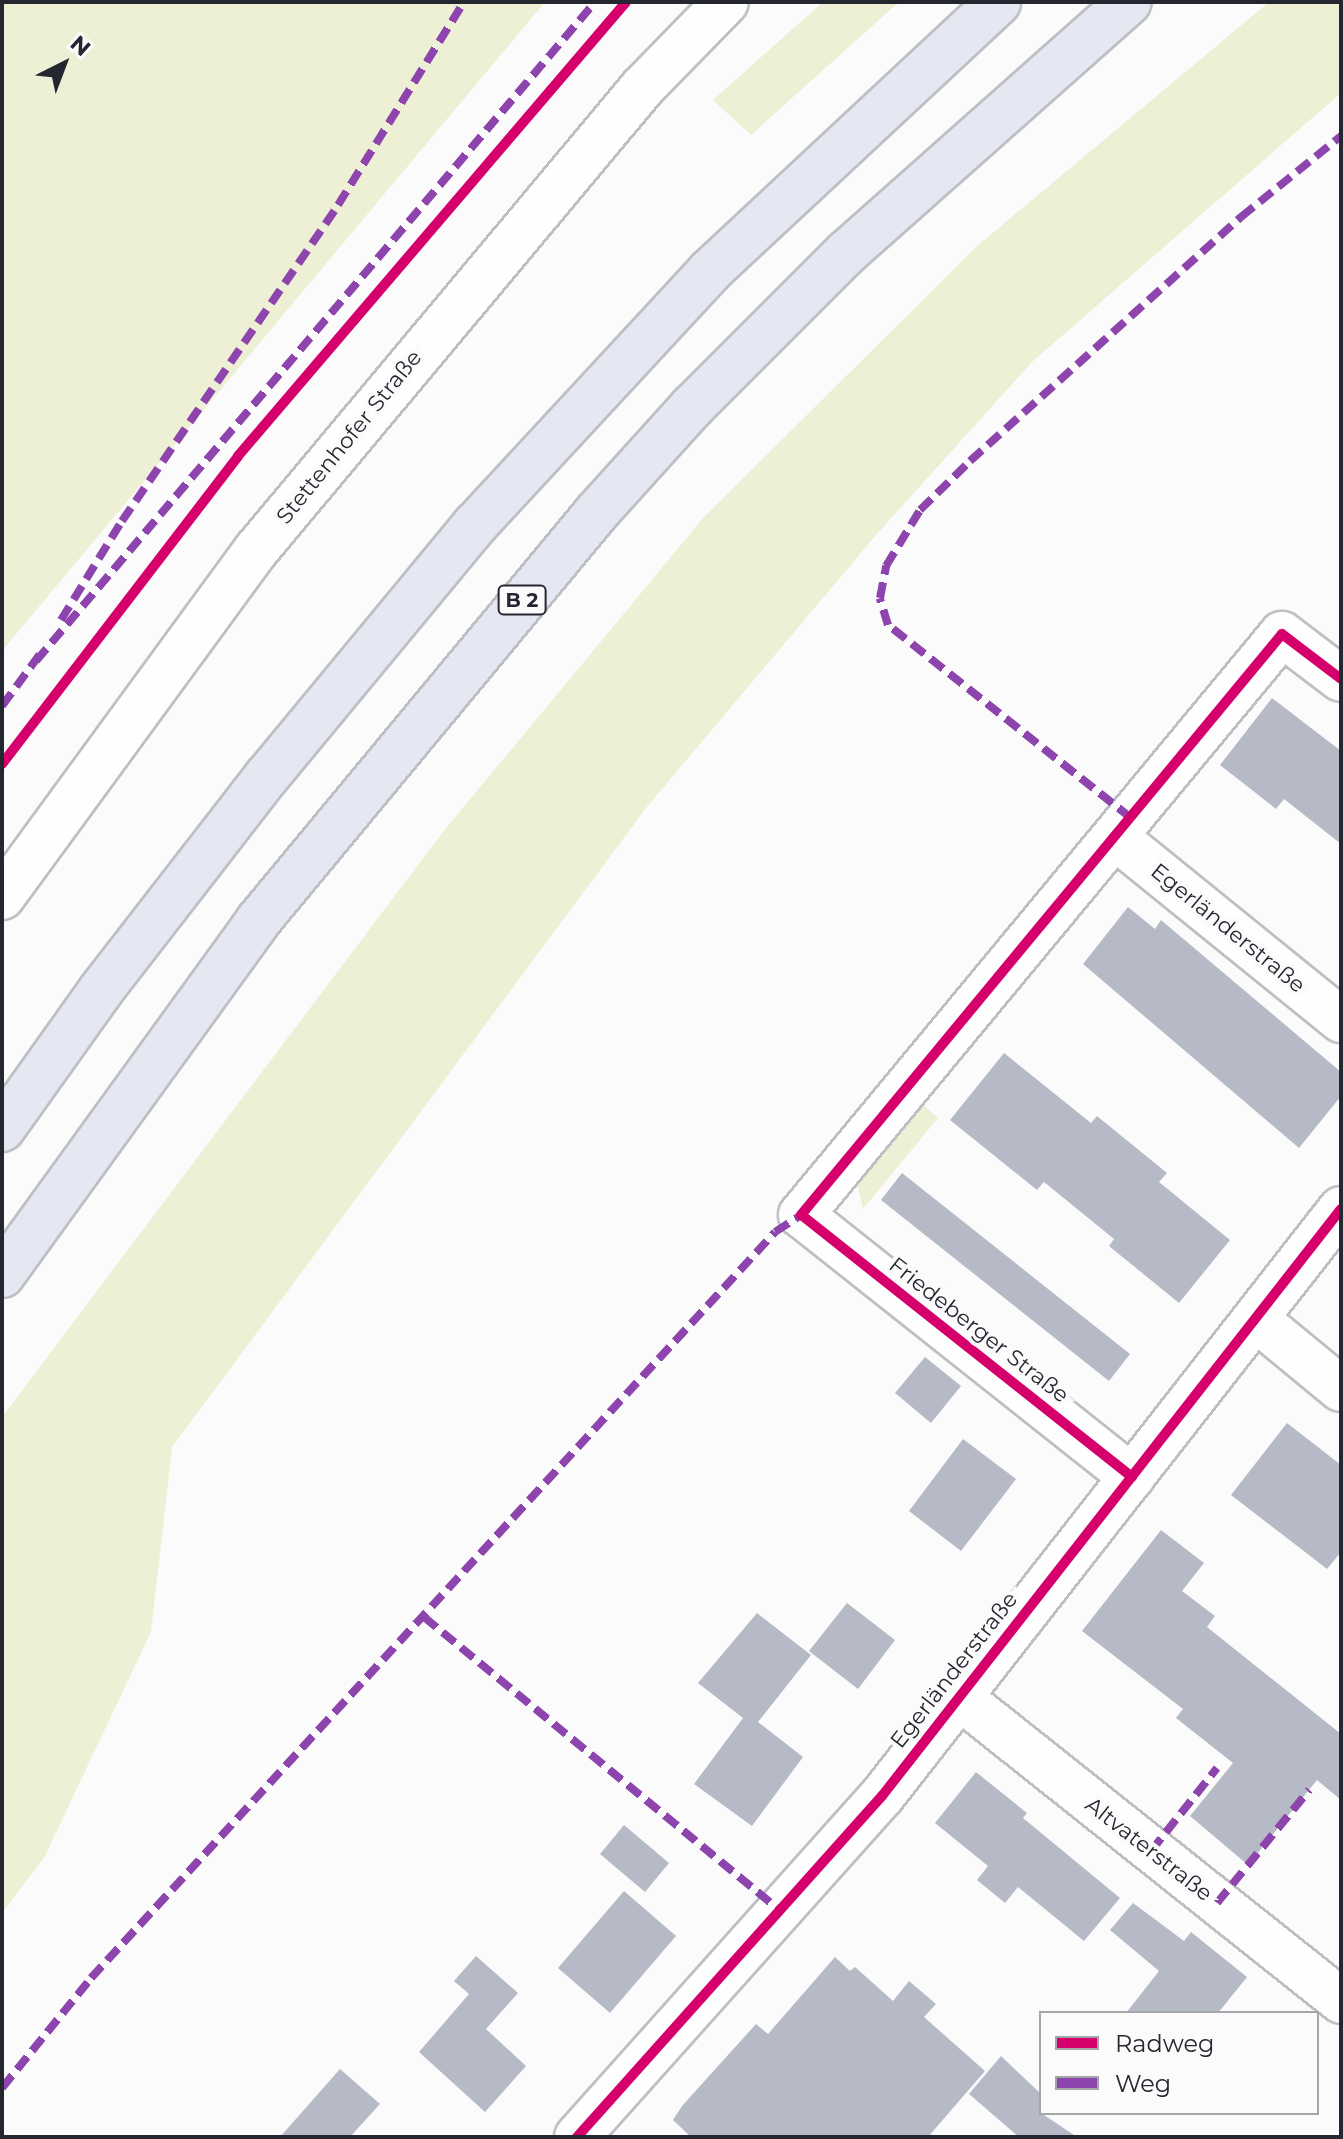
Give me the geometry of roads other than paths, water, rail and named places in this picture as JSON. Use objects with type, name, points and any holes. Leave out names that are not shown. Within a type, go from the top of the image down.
[{"type":"highway","points":[[2,1129],[250,797],[475,525],[627,357],[775,206],[998,2]]},
{"type":"highway","name":"B 2","points":[[2,1275],[258,921],[597,512],[692,407],[846,253],[1129,2]]},
{"type":"street","name":"Stettenhofer Straße","points":[[2,897],[257,549],[642,88],[726,2]]},
{"type":"street","points":[[1115,837],[1282,634],[1341,679]]},
{"type":"street","name":"Egerländerstraße","points":[[1115,837],[1341,1020]]},
{"type":"street","name":"Friedeberger Straße","points":[[1115,837],[801,1215],[1132,1477]]},
{"type":"street","name":"Egerländerstraße","points":[[587,2134],[882,1796],[1341,1209]]},
{"type":"street","points":[[1256,1319],[1341,1389]]},
{"type":"street","name":"Altvaterstraße","points":[[958,1696],[1341,2001]]}]
